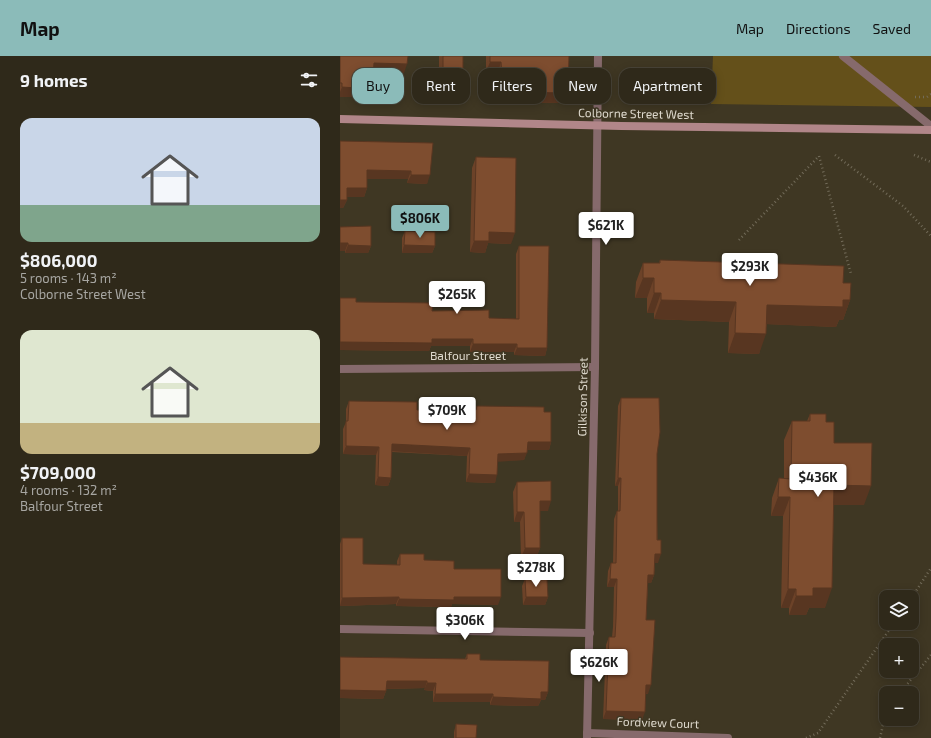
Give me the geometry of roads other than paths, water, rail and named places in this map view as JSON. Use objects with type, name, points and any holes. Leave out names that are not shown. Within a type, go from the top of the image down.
[{"type":"main road","name":"Colborne Street West","points":[[340,119],[931,130]]},
{"type":"street","name":"Gilkison Street","points":[[587,735],[595,367],[598,56]]},
{"type":"street","points":[[843,56],[931,126]]},
{"type":"street","name":"Balfour Street","points":[[340,369],[595,367]]},
{"type":"street","points":[[340,629],[590,633]]},
{"type":"street","name":"Fordview Court","points":[[587,735],[728,738]]}]
